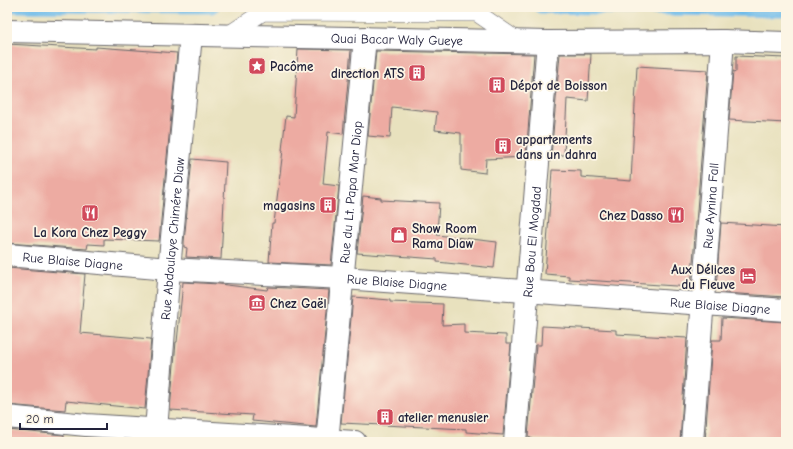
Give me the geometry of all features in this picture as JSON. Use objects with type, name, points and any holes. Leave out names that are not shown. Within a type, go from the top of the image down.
[{"type":"street","name":"Quai Bacar Waly Gueye","points":[[7,31],[548,42],[723,41],[786,43]]},
{"type":"street","name":"Rue Abdoulaye Chimére Diaw","points":[[156,436],[169,268],[190,35]]},
{"type":"street","name":"Rue du Lt. Papa Mar Diop","points":[[327,441],[365,38]]},
{"type":"street","name":"Rue Aynina Fall","points":[[692,442],[723,41]]},
{"type":"street","name":"Rue Bou El Mogdad","points":[[515,442],[548,42]]},
{"type":"street","name":"Rue Blaise Diagne","points":[[7,255],[169,268],[343,278],[786,310]]},
{"type":"street","points":[[7,417],[86,425],[156,436],[355,442]]},
{"type":"lane","points":[[228,35],[263,12],[477,13],[518,41]]},
{"type":"building","points":[[7,44],[96,49],[96,47],[177,53],[159,241],[104,239],[104,245],[88,244],[87,249],[7,243]]},
{"type":"building","points":[[298,49],[351,50],[343,134],[328,132],[323,184],[339,186],[331,265],[269,262],[272,223],[274,223],[286,116],[294,117]]},
{"type":"building","points":[[376,51],[534,54],[526,157],[486,159],[485,173],[461,170],[461,133],[435,130],[437,112],[392,107],[390,138],[368,136]]},
{"type":"building","points":[[560,54],[591,54],[588,101],[567,99],[564,155],[551,156]]},
{"type":"building","points":[[736,56],[786,58],[786,123],[729,120],[733,71],[736,72]]},
{"type":"building","points":[[637,66],[708,70],[691,287],[569,279],[569,276],[545,274],[552,170],[581,171],[581,177],[631,181]]},
{"type":"building","points":[[192,159],[226,162],[221,259],[186,257],[187,248],[184,247],[184,242]]},
{"type":"building","name":"Show Room Rama Diaw","points":[[363,196],[381,198],[381,200],[439,203],[437,235],[497,242],[494,268],[437,262],[437,259],[357,253]]},
{"type":"building","points":[[721,223],[786,227],[786,297],[724,293],[724,289],[716,289]]},
{"type":"building","points":[[7,268],[85,274],[80,333],[151,339],[145,409],[66,401],[65,410],[7,405]]},
{"type":"building","points":[[183,282],[219,284],[267,290],[268,287],[329,290],[316,427],[252,421],[253,415],[170,410]]},
{"type":"building","points":[[353,297],[390,300],[390,302],[443,304],[442,325],[464,324],[464,333],[506,335],[506,344],[511,344],[503,435],[466,432],[466,429],[341,423]]},
{"type":"building","points":[[722,318],[786,322],[786,442],[705,442],[712,340],[721,340]]},
{"type":"building","points":[[542,326],[616,330],[616,334],[687,338],[680,442],[587,442],[531,439],[528,437],[536,345],[541,345]]},
{"type":"building","points":[[7,430],[64,435],[64,442],[7,442]]},
{"type":"waterway","points":[[7,8],[212,9],[215,7]]},
{"type":"waterway","points":[[537,7],[540,9],[786,13]]},
{"type":"place","name":"Pacôme","points":[[257,66]]},
{"type":"place","name":"direction ATS","points":[[417,73]]},
{"type":"place","name":"Dépot de Boisson","points":[[497,85]]},
{"type":"place","name":"appartements dans un dahra","points":[[503,146]]},
{"type":"place","name":"magasins","points":[[328,205]]},
{"type":"place","name":"La Kora Chez Peggy","points":[[90,213]]},
{"type":"place","name":"Chez Dasso","points":[[676,215]]},
{"type":"place","name":"Show Room Rama Diaw","points":[[399,235]]},
{"type":"place","name":"Aux Délices du Fleuve","points":[[748,276]]},
{"type":"place","name":"Chez Gaël","points":[[257,303]]},
{"type":"place","name":"atelier menusier","points":[[385,417]]}]
